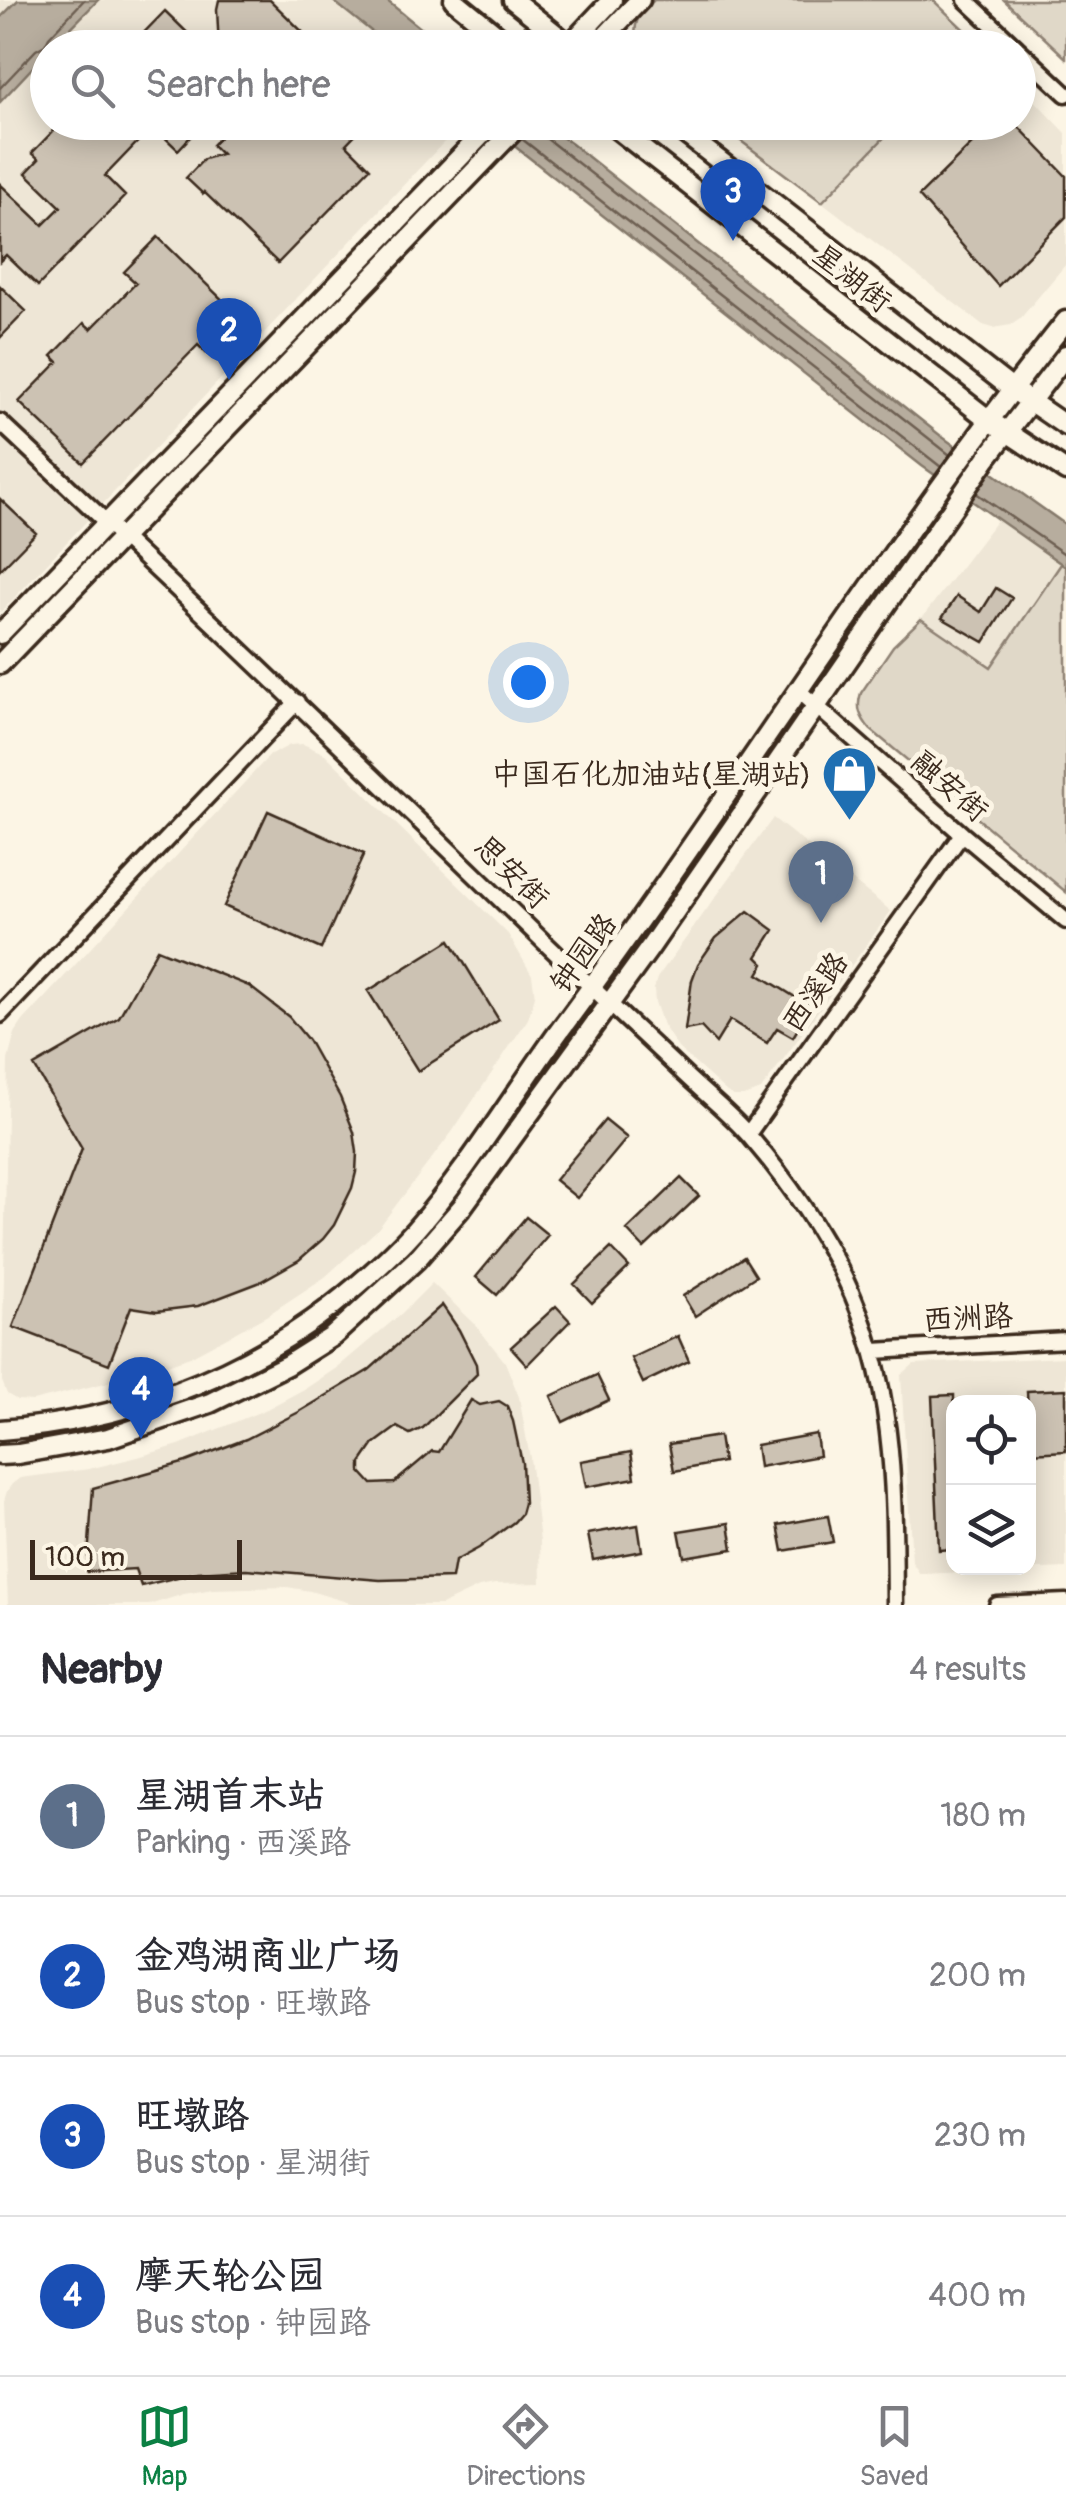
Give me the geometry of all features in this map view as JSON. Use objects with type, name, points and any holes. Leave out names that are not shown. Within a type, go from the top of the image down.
[{"type":"main road","points":[[454,0],[491,30]]},
{"type":"main road","points":[[514,0],[551,30]]},
{"type":"main road","points":[[585,30],[612,0]]},
{"type":"main road","points":[[611,30],[640,0]]},
{"type":"main road","points":[[0,634],[476,140]]},
{"type":"main road","points":[[0,664],[505,140]]},
{"type":"main road","name":"星湖街","points":[[631,140],[989,420],[1066,471]]},
{"type":"main road","name":"星湖街","points":[[693,140],[1012,389],[1066,426]]},
{"type":"main road","name":"钟园路","points":[[0,1430],[91,1417],[189,1388],[266,1349],[331,1306],[398,1248],[431,1211],[592,988],[968,448],[1066,322]]},
{"type":"main road","name":"钟园路","points":[[0,1454],[108,1438],[210,1403],[287,1366],[333,1336],[394,1282],[448,1225],[609,1003],[987,458],[1066,355]]},
{"type":"street","points":[[966,0],[998,30]]},
{"type":"street","points":[[1036,65],[1066,94]]},
{"type":"street","name":"思安街","points":[[0,422],[748,1134],[787,1182],[846,1281],[874,1351],[894,1469],[895,1605]]},
{"type":"street","name":"融安街","points":[[799,691],[1066,921]]},
{"type":"street","points":[[0,1014],[297,702]]},
{"type":"street","name":"西溪路","points":[[748,1134],[962,834]]},
{"type":"street","name":"西洲路","points":[[874,1351],[1066,1340]]},
{"type":"street","points":[[997,1605],[1066,1602]]},
{"type":"shaded area","points":[[0,0],[332,0],[370,30],[30,30],[30,140],[446,140],[0,613]]},
{"type":"shaded area","points":[[654,0],[933,0],[964,30],[635,30],[643,11]]},
{"type":"shaded area","points":[[1004,0],[1066,0],[1066,58]]},
{"type":"shaded area","points":[[1036,102],[1066,133],[1066,264],[1011,325],[983,325],[822,202],[882,140],[1036,140]]},
{"type":"shaded area","points":[[740,140],[882,140],[822,202]]},
{"type":"shaded area","points":[[997,520],[1061,564],[991,667],[921,619]]},
{"type":"shaded area","points":[[1061,564],[1066,567],[1066,892],[870,729],[859,708],[861,693],[893,646],[921,619],[991,667]]},
{"type":"shaded area","points":[[303,744],[325,754],[508,934],[532,975],[535,996],[528,1019],[452,1132],[377,1230],[325,1277],[266,1316],[190,1357],[141,1374],[33,1401],[17,1400],[7,1394],[2,1381],[8,1060],[15,1033],[269,756],[290,745]]},
{"type":"shaded area","points":[[773,818],[891,911],[761,1090],[734,1096],[678,1048],[663,1025],[654,989],[657,978]]},
{"type":"shaded area","points":[[432,1283],[474,1323],[505,1362],[519,1397],[540,1541],[541,1583],[479,1587],[441,1605],[357,1605],[287,1587],[213,1589],[149,1605],[8,1605],[4,1501],[12,1484],[20,1478],[89,1469],[179,1445],[267,1409],[338,1367]]},
{"type":"shaded area","points":[[1066,1357],[1066,1568],[1036,1569],[1036,1395],[946,1395],[946,1573],[920,1574],[912,1562],[901,1375],[914,1364]]},
{"type":"water","points":[[18,0],[98,0],[69,30],[30,30],[30,70],[0,102],[0,18]]},
{"type":"water","points":[[332,0],[386,0],[423,30],[370,30]]},
{"type":"water","points":[[507,140],[566,140],[572,144],[941,436],[1066,525],[1066,567],[922,466]]},
{"type":"building","points":[[219,0],[270,0],[301,30],[218,30]]},
{"type":"building","points":[[165,11],[185,30],[147,30]]},
{"type":"building","points":[[45,140],[140,140],[105,176],[125,196],[38,286],[6,255],[0,261],[0,184],[43,225],[61,207],[26,173],[39,159],[32,153]]},
{"type":"building","points":[[168,140],[187,140],[178,150]]},
{"type":"building","points":[[217,140],[350,140],[346,144],[370,168],[278,263],[186,178],[204,159],[221,154],[212,145]]},
{"type":"building","points":[[976,140],[1031,140],[1066,176],[1066,217],[998,286],[919,196]]},
{"type":"building","points":[[158,237],[240,317],[206,353],[198,345],[83,463],[19,402],[58,362],[52,356],[84,323],[91,329],[136,283],[124,272]]},
{"type":"building","points":[[0,286],[26,311],[0,338]]},
{"type":"building","points":[[0,499],[36,533],[0,570]]},
{"type":"building","points":[[996,588],[1012,598],[984,642],[942,618],[957,596],[981,612]]},
{"type":"building","points":[[268,811],[364,854],[321,949],[224,906]]},
{"type":"building","points":[[748,911],[774,930],[757,957],[764,964],[758,974],[811,1007],[793,1037],[777,1028],[767,1043],[730,1020],[716,1043],[701,1027],[685,1030],[692,980],[716,938]]},
{"type":"building","points":[[450,940],[499,1020],[418,1071],[368,991]]},
{"type":"building","points":[[157,949],[249,986],[289,1017],[308,1040],[340,1097],[354,1132],[356,1172],[334,1225],[299,1260],[258,1283],[198,1306],[157,1311],[131,1307],[109,1364],[13,1327],[82,1149],[34,1066],[119,1017]]},
{"type":"building","points":[[605,1120],[627,1138],[577,1198],[555,1180]]},
{"type":"building","points":[[681,1178],[699,1196],[644,1248],[627,1230]]},
{"type":"building","points":[[526,1217],[548,1235],[497,1295],[476,1277]]},
{"type":"building","points":[[611,1248],[629,1267],[592,1303],[574,1284]]},
{"type":"building","points":[[744,1257],[756,1276],[695,1316],[683,1296]]},
{"type":"building","points":[[442,1305],[459,1330],[477,1374],[423,1428],[410,1434],[397,1427],[374,1444],[361,1463],[361,1472],[372,1484],[394,1483],[432,1451],[439,1452],[471,1400],[480,1405],[499,1401],[507,1406],[522,1463],[521,1514],[479,1548],[455,1561],[452,1578],[380,1580],[246,1569],[198,1572],[141,1586],[135,1569],[87,1572],[93,1488],[186,1462],[246,1439],[299,1412],[369,1370]]},
{"type":"building","points":[[556,1306],[570,1321],[527,1365],[511,1347]]},
{"type":"building","points":[[678,1336],[689,1361],[643,1383],[631,1358]]},
{"type":"building","points":[[597,1375],[609,1400],[563,1422],[551,1396]]},
{"type":"building","points":[[1066,1389],[1066,1451],[1036,1453],[1036,1395],[1027,1395],[1027,1391]]},
{"type":"building","points":[[946,1395],[946,1550],[939,1550],[932,1396]]},
{"type":"building","points":[[816,1434],[819,1456],[759,1467],[756,1445]]},
{"type":"building","points":[[719,1436],[723,1462],[674,1471],[669,1444]]},
{"type":"building","points":[[631,1452],[635,1478],[586,1487],[581,1461]]},
{"type":"building","points":[[828,1516],[833,1542],[783,1551],[778,1525]]},
{"type":"building","points":[[729,1523],[733,1549],[684,1557],[679,1531]]},
{"type":"building","points":[[638,1525],[642,1551],[593,1560],[588,1534]]},
{"type":"place","name":"旺墩路","points":[[733,241]]},
{"type":"place","name":"金鸡湖商业广场","points":[[229,380]]},
{"type":"place","name":"中国石化加油站(星湖站)","points":[[850,823]]},
{"type":"place","name":"星湖首末站","points":[[821,923]]},
{"type":"place","name":"摩天轮公园","points":[[141,1439]]}]
